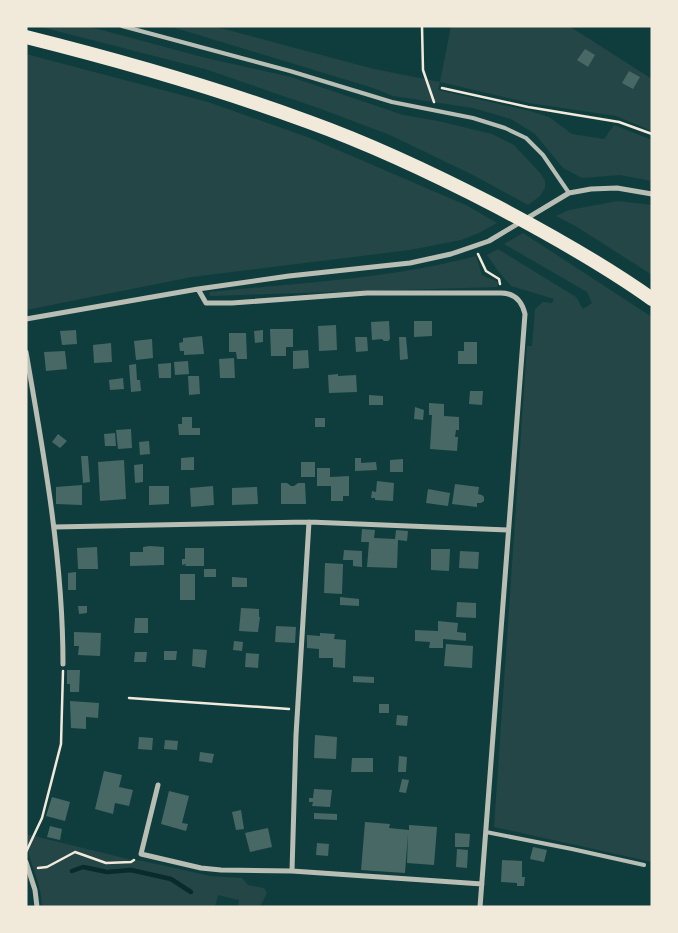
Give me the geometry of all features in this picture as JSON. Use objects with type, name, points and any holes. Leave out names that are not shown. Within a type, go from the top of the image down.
[{"type":"highway","points":[[26,37],[206,86],[311,122],[378,150],[465,190],[543,230],[652,299]]},
{"type":"street","points":[[26,319],[198,289],[289,276],[410,263],[451,254],[488,241],[569,193],[591,189],[617,188],[652,194]]},
{"type":"street","points":[[198,289],[206,302],[232,303],[367,293],[508,293],[523,305],[525,314],[480,907]]},
{"type":"street","points":[[26,352],[54,527],[63,623],[63,664]]},
{"type":"street","points":[[54,527],[309,522],[508,530]]},
{"type":"street","points":[[292,871],[298,710],[309,522]]},
{"type":"street","points":[[158,785],[141,854],[201,868],[292,871],[482,884]]},
{"type":"street","points":[[26,862],[35,890],[37,907]]},
{"type":"lane","points":[[122,26],[290,71],[392,102],[473,118],[497,125],[526,138],[543,155],[569,193]]},
{"type":"lane","points":[[486,832],[644,865]]},
{"type":"path","points":[[422,26],[423,70],[430,95],[439,112]]},
{"type":"path","points":[[442,88],[619,122],[652,134]]},
{"type":"path","points":[[475,246],[486,271],[499,278]]},
{"type":"path","points":[[26,852],[42,818],[61,744],[63,664]]},
{"type":"path","points":[[129,698],[298,710]]},
{"type":"path","points":[[28,869],[47,867],[75,852],[106,863],[131,862],[141,854]]},
{"type":"shaded area","points":[[37,26],[87,26],[202,57],[291,77],[403,115],[492,134],[514,145],[541,174],[545,181],[545,188],[540,196],[528,205],[473,175],[390,135],[321,109],[205,69]]},
{"type":"shaded area","points":[[169,26],[213,26],[374,69],[440,82],[438,90],[549,117],[572,134],[604,139],[614,125],[652,140],[652,181],[620,175],[582,178],[563,168],[535,134],[511,119],[473,108],[393,96],[373,88]]},
{"type":"shaded area","points":[[451,26],[569,26],[652,79],[652,131],[616,116],[529,103],[440,82]]},
{"type":"shaded area","points":[[26,54],[208,102],[310,138],[468,206],[497,223],[461,240],[410,250],[192,277],[26,310]]},
{"type":"shaded area","points":[[618,201],[652,205],[652,275],[577,227],[556,216],[569,210]]},
{"type":"shaded area","points":[[523,233],[652,317],[652,862],[494,827],[527,346],[532,346],[535,309],[543,302],[552,303],[554,299],[511,286],[487,255],[498,249],[576,297],[583,309],[592,303],[587,292],[504,244]]},
{"type":"shaded area","points":[[476,256],[482,275],[498,282],[497,287],[210,296],[209,292],[377,275],[443,264]]},
{"type":"shaded area","points":[[26,834],[132,860],[210,876],[242,878],[248,885],[264,888],[267,893],[260,907],[238,907],[239,900],[218,895],[215,907],[42,907],[40,888],[29,852]]},
{"type":"building","points":[[585,49],[595,55],[588,67],[577,60]]},
{"type":"building","points":[[629,71],[640,77],[633,89],[622,83]]},
{"type":"building","points":[[389,321],[390,339],[388,341],[382,339],[372,340],[371,322]]},
{"type":"building","points":[[414,321],[432,321],[432,336],[414,337]]},
{"type":"building","points":[[336,325],[337,350],[319,351],[318,326]]},
{"type":"building","points":[[270,329],[293,329],[293,347],[286,347],[286,356],[271,356]]},
{"type":"building","points":[[76,330],[77,344],[62,345],[60,331]]},
{"type":"building","points":[[263,330],[263,342],[255,343],[254,331]]},
{"type":"building","points":[[229,333],[246,333],[247,359],[237,359],[236,352],[229,352]]},
{"type":"building","points":[[202,336],[204,354],[184,355],[184,351],[180,351],[179,343],[183,342],[183,338]]},
{"type":"building","points":[[355,337],[367,337],[368,351],[356,352]]},
{"type":"building","points":[[399,337],[406,337],[408,359],[400,360]]},
{"type":"building","points":[[152,339],[153,358],[136,360],[134,341]]},
{"type":"building","points":[[464,342],[477,342],[477,364],[458,364],[458,351],[464,351]]},
{"type":"building","points":[[111,343],[112,362],[94,363],[93,345]]},
{"type":"building","points":[[308,350],[309,368],[293,369],[293,351]]},
{"type":"building","points":[[65,351],[67,369],[46,371],[44,352]]},
{"type":"building","points":[[234,358],[235,378],[220,378],[219,359]]},
{"type":"building","points":[[188,361],[189,374],[175,375],[174,362]]},
{"type":"building","points":[[171,363],[171,378],[159,378],[158,364]]},
{"type":"building","points":[[136,364],[137,380],[140,380],[141,391],[131,392],[129,365]]},
{"type":"building","points":[[338,374],[338,376],[356,375],[357,392],[329,393],[328,375]]},
{"type":"building","points":[[188,376],[199,376],[200,394],[189,395]]},
{"type":"building","points":[[123,378],[124,389],[110,390],[109,380]]},
{"type":"building","points":[[470,391],[483,391],[482,405],[469,404]]},
{"type":"building","points":[[369,395],[383,396],[383,405],[369,405]]},
{"type":"building","points":[[429,403],[444,404],[444,416],[459,417],[459,430],[456,430],[455,437],[458,437],[457,451],[430,449],[432,415],[429,415]]},
{"type":"building","points":[[415,407],[424,410],[423,420],[414,419]]},
{"type":"building","points":[[182,417],[192,417],[192,428],[200,428],[200,435],[179,435],[178,424],[182,424]]},
{"type":"building","points":[[315,418],[325,418],[325,427],[315,427]]},
{"type":"building","points":[[131,429],[132,448],[118,449],[116,430]]},
{"type":"building","points":[[115,433],[116,446],[105,446],[104,434]]},
{"type":"building","points":[[58,434],[67,441],[60,448],[52,442]]},
{"type":"building","points":[[149,441],[150,454],[140,455],[139,442]]},
{"type":"building","points":[[81,456],[88,456],[90,482],[83,483]]},
{"type":"building","points":[[194,457],[194,470],[181,470],[181,458]]},
{"type":"building","points":[[355,458],[361,458],[361,463],[376,462],[377,470],[355,471]]},
{"type":"building","points":[[403,459],[403,472],[390,472],[390,460]]},
{"type":"building","points":[[124,460],[126,499],[100,501],[98,462]]},
{"type":"building","points":[[301,462],[315,462],[315,477],[301,477]]},
{"type":"building","points":[[143,464],[143,482],[135,483],[134,465]]},
{"type":"building","points":[[317,468],[330,468],[330,477],[349,476],[349,496],[343,496],[343,501],[331,501],[331,486],[317,486]]},
{"type":"building","points":[[377,481],[394,483],[393,501],[371,498],[372,491],[376,492]]},
{"type":"building","points":[[281,483],[294,486],[298,483],[305,483],[306,504],[281,504]]},
{"type":"building","points":[[455,484],[479,487],[478,494],[484,497],[484,501],[477,503],[477,507],[452,504]]},
{"type":"building","points":[[82,485],[82,505],[56,504],[56,487]]},
{"type":"building","points":[[149,486],[169,486],[169,504],[149,505]]},
{"type":"building","points":[[213,486],[214,505],[191,507],[190,488]]},
{"type":"building","points":[[257,487],[258,504],[232,505],[232,488]]},
{"type":"building","points":[[428,489],[450,493],[448,506],[426,503]]},
{"type":"building","points":[[362,529],[375,530],[374,538],[395,539],[396,530],[408,531],[407,541],[398,540],[397,568],[367,567],[369,542],[361,542]]},
{"type":"building","points":[[97,547],[98,569],[78,569],[77,548]]},
{"type":"building","points":[[143,547],[164,547],[164,565],[130,566],[130,552],[143,552]]},
{"type":"building","points":[[185,548],[204,548],[204,566],[182,565],[182,559],[185,559]]},
{"type":"building","points":[[431,549],[450,549],[449,571],[431,570]]},
{"type":"building","points":[[344,550],[362,551],[362,567],[353,566],[353,560],[343,560]]},
{"type":"building","points":[[460,551],[479,552],[478,569],[459,568]]},
{"type":"building","points":[[325,563],[343,564],[342,594],[324,593]]},
{"type":"building","points":[[204,569],[216,569],[216,577],[204,577]]},
{"type":"building","points":[[76,572],[76,590],[68,590],[68,573]]},
{"type":"building","points":[[180,574],[195,574],[195,600],[180,600]]},
{"type":"building","points":[[232,577],[247,578],[247,587],[232,587]]},
{"type":"building","points":[[340,597],[359,599],[359,606],[340,605]]},
{"type":"building","points":[[457,602],[476,603],[476,618],[456,617]]},
{"type":"building","points":[[78,606],[87,606],[87,613],[79,614]]},
{"type":"building","points":[[241,608],[259,609],[258,632],[239,631]]},
{"type":"building","points":[[135,618],[148,618],[148,633],[134,633]]},
{"type":"building","points":[[438,621],[458,623],[457,632],[466,633],[466,641],[443,639],[443,648],[429,648],[430,642],[415,641],[415,630],[438,631]]},
{"type":"building","points":[[276,626],[296,627],[295,643],[275,642]]},
{"type":"building","points":[[74,632],[101,633],[100,656],[78,655],[79,646],[74,646]]},
{"type":"building","points":[[320,633],[335,634],[334,639],[346,640],[345,668],[333,667],[333,658],[319,658],[319,649],[307,648],[307,635],[320,636]]},
{"type":"building","points":[[234,641],[243,642],[242,651],[233,650]]},
{"type":"building","points":[[446,644],[473,646],[472,668],[444,666]]},
{"type":"building","points":[[193,649],[207,650],[205,668],[192,666]]},
{"type":"building","points":[[164,651],[177,651],[176,660],[164,660]]},
{"type":"building","points":[[135,652],[147,652],[146,662],[134,662]]},
{"type":"building","points":[[246,653],[259,654],[258,668],[245,667]]},
{"type":"building","points":[[67,670],[80,670],[79,692],[70,692],[70,684],[67,684]]},
{"type":"building","points":[[353,676],[374,677],[374,683],[353,682]]},
{"type":"building","points":[[70,701],[99,703],[98,718],[86,717],[86,729],[71,728]]},
{"type":"building","points":[[379,704],[389,704],[389,713],[379,713]]},
{"type":"building","points":[[397,715],[408,716],[407,726],[396,725]]},
{"type":"building","points":[[315,735],[337,737],[336,759],[314,758]]},
{"type":"building","points":[[139,737],[153,738],[152,750],[138,749]]},
{"type":"building","points":[[165,740],[178,741],[177,750],[164,749]]},
{"type":"building","points":[[200,752],[214,754],[212,763],[199,761]]},
{"type":"building","points":[[399,756],[407,757],[406,772],[398,772]]},
{"type":"building","points":[[352,758],[373,758],[373,772],[351,772]]},
{"type":"building","points":[[104,771],[122,775],[119,787],[133,790],[129,806],[115,803],[113,814],[95,809]]},
{"type":"building","points":[[402,779],[409,780],[406,793],[399,792]]},
{"type":"building","points":[[314,789],[332,790],[330,807],[312,806],[313,802],[309,802],[309,798],[313,798]]},
{"type":"building","points":[[169,791],[189,796],[182,823],[188,824],[186,831],[161,824]]},
{"type":"building","points":[[52,797],[70,802],[65,821],[46,816]]},
{"type":"building","points":[[241,810],[244,829],[236,830],[232,812]]},
{"type":"building","points":[[314,813],[337,814],[337,820],[314,819]]},
{"type":"building","points":[[365,822],[390,824],[389,828],[409,830],[409,825],[437,827],[434,865],[407,863],[408,834],[405,873],[361,870]]},
{"type":"building","points":[[50,826],[62,829],[60,840],[47,837]]},
{"type":"building","points":[[268,828],[272,847],[250,852],[245,833]]},
{"type":"building","points":[[455,833],[470,834],[469,847],[455,847]]},
{"type":"building","points":[[317,843],[329,844],[328,856],[316,855]]},
{"type":"building","points":[[533,847],[547,850],[544,862],[530,859]]},
{"type":"building","points":[[457,849],[468,850],[467,868],[456,867]]},
{"type":"building","points":[[502,860],[522,861],[522,877],[525,877],[524,886],[517,886],[517,883],[501,882]]},
{"type":"waterway","points":[[72,871],[83,867],[107,872],[131,870],[171,879],[191,892]]}]
